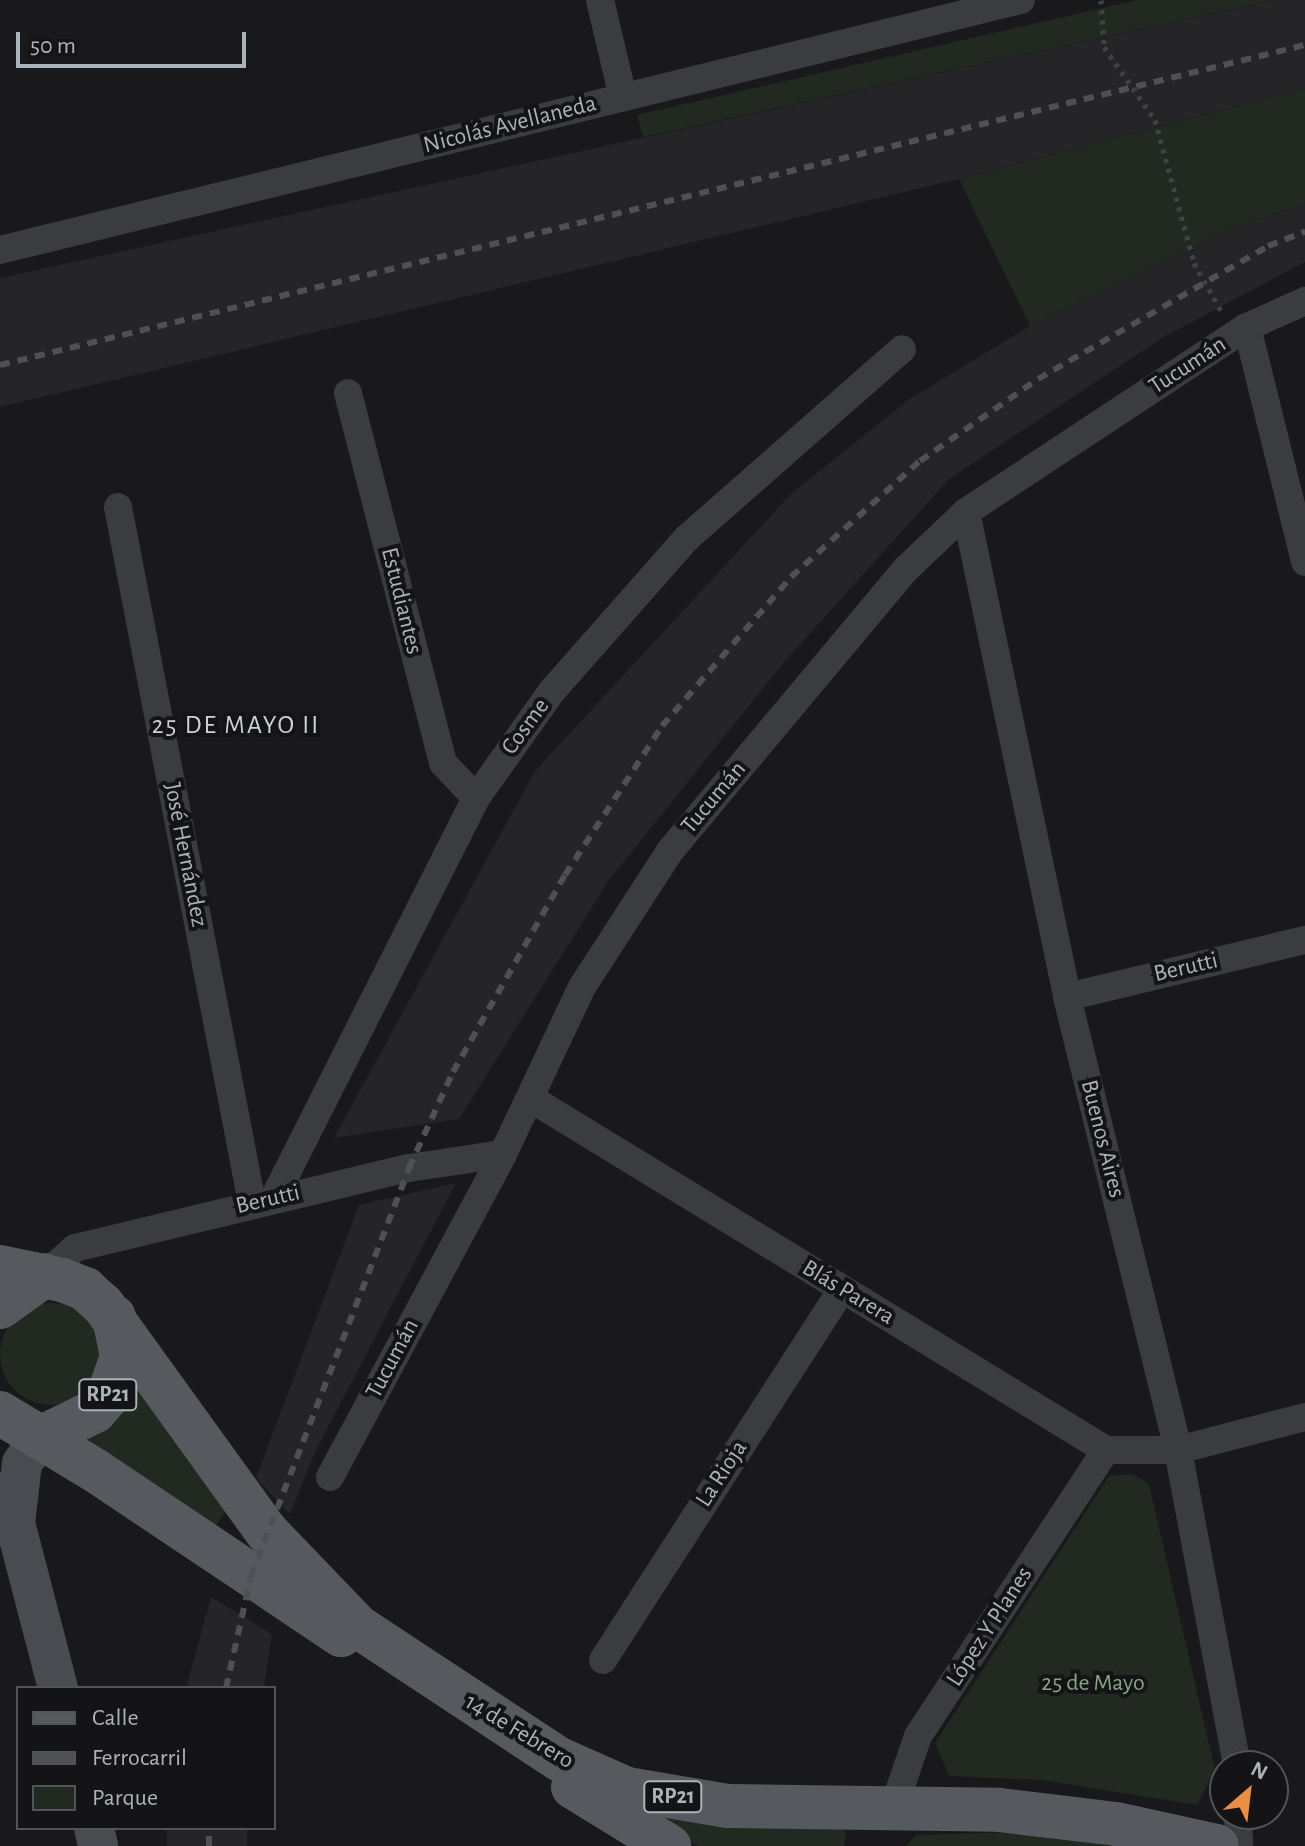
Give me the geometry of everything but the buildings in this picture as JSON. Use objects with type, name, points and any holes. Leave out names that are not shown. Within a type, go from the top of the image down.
[{"type":"main road","name":"14 de Febrero","points":[[0,1267],[45,1275],[85,1289],[114,1317],[267,1532],[357,1626],[475,1708],[559,1759],[627,1789],[884,1829],[999,1810],[1116,1824],[1217,1846]]},
{"type":"main road","points":[[0,1307],[45,1275]]},
{"type":"main road","name":"RP21","points":[[40,1438],[95,1411],[108,1396],[122,1357],[114,1317]]},
{"type":"main road","name":"14 de Febrero","points":[[0,1413],[669,1846]]},
{"type":"street","points":[[600,0],[623,97]]},
{"type":"street","name":"Nicolás Avellaneda","points":[[0,250],[1021,0]]},
{"type":"street","name":"Tucumán","points":[[330,1477],[503,1154],[582,987],[670,851],[907,568],[966,512],[1247,327],[1305,301]]},
{"type":"street","points":[[1247,327],[1305,562]]},
{"type":"street","name":"Cosme","points":[[263,1201],[476,798],[552,691],[687,538],[902,349]]},
{"type":"street","name":"Estudiantes","points":[[348,393],[443,763],[476,798]]},
{"type":"street","name":"José Hernández","points":[[118,507],[263,1201]]},
{"type":"street","name":"Buenos Aires","points":[[966,512],[1067,997],[1178,1450],[1234,1750]]},
{"type":"street","name":"Berutti","points":[[1067,997],[1305,940]]},
{"type":"street","name":"Blás Parera","points":[[530,1098],[1106,1450]]},
{"type":"street","name":"Berutti","points":[[45,1275],[75,1248],[409,1168],[503,1154]]},
{"type":"street","name":"La Rioja","points":[[603,1660],[842,1289]]},
{"type":"street","points":[[1106,1450],[1178,1450],[1305,1417]]},
{"type":"street","points":[[40,1438],[22,1463],[8,1507],[57,1686]]},
{"type":"street","name":"López Y Planes","points":[[884,1829],[918,1736],[1106,1450]]},
{"type":"path","points":[[1101,0],[1104,47],[1155,120],[1194,263],[1223,312],[1247,327]]},
{"type":"shaded area","points":[[1273,0],[1305,0],[1305,89],[959,179],[0,407],[0,278]]},
{"type":"shaded area","points":[[1305,203],[1305,262],[1162,338],[949,479],[785,661],[609,880],[459,1119],[334,1138],[535,771],[792,493],[911,398],[1030,326],[1228,230]]},
{"type":"shaded area","points":[[456,1183],[315,1452],[290,1514],[256,1478],[359,1205]]},
{"type":"shaded area","points":[[211,1597],[272,1634],[264,1686],[187,1686]]},
{"type":"shaded area","points":[[167,1830],[247,1830],[247,1846],[167,1846]]},
{"type":"green space","points":[[1137,0],[1273,0],[643,137],[637,115]]},
{"type":"green space","points":[[1305,89],[1305,203],[1228,230],[1030,326],[959,179]]},
{"type":"green space","points":[[51,1303],[80,1311],[94,1325],[102,1354],[94,1383],[80,1397],[51,1405],[22,1397],[8,1383],[0,1354],[8,1325],[22,1311]]},
{"type":"green space","points":[[138,1388],[225,1512],[216,1526],[85,1445],[84,1437]]},
{"type":"green space","name":"25 de Mayo","points":[[1132,1474],[1149,1484],[1210,1750],[1209,1782],[1197,1805],[1043,1780],[949,1776],[935,1743],[1109,1476]]},
{"type":"green space","points":[[622,1804],[846,1830],[844,1846],[698,1846]]},
{"type":"green space","points":[[1020,1832],[1110,1846],[906,1846],[916,1835]]},
{"type":"railway","points":[[0,365],[1305,45]]},
{"type":"railway","points":[[226,1686],[251,1576],[409,1168],[453,1072],[565,875],[662,726],[791,577],[920,461],[1038,379],[1268,246],[1305,232]]},
{"type":"railway","points":[[209,1830],[209,1846]]},
{"type":"district","name":"25 DE MAYO II","points":[[236,726]]}]
